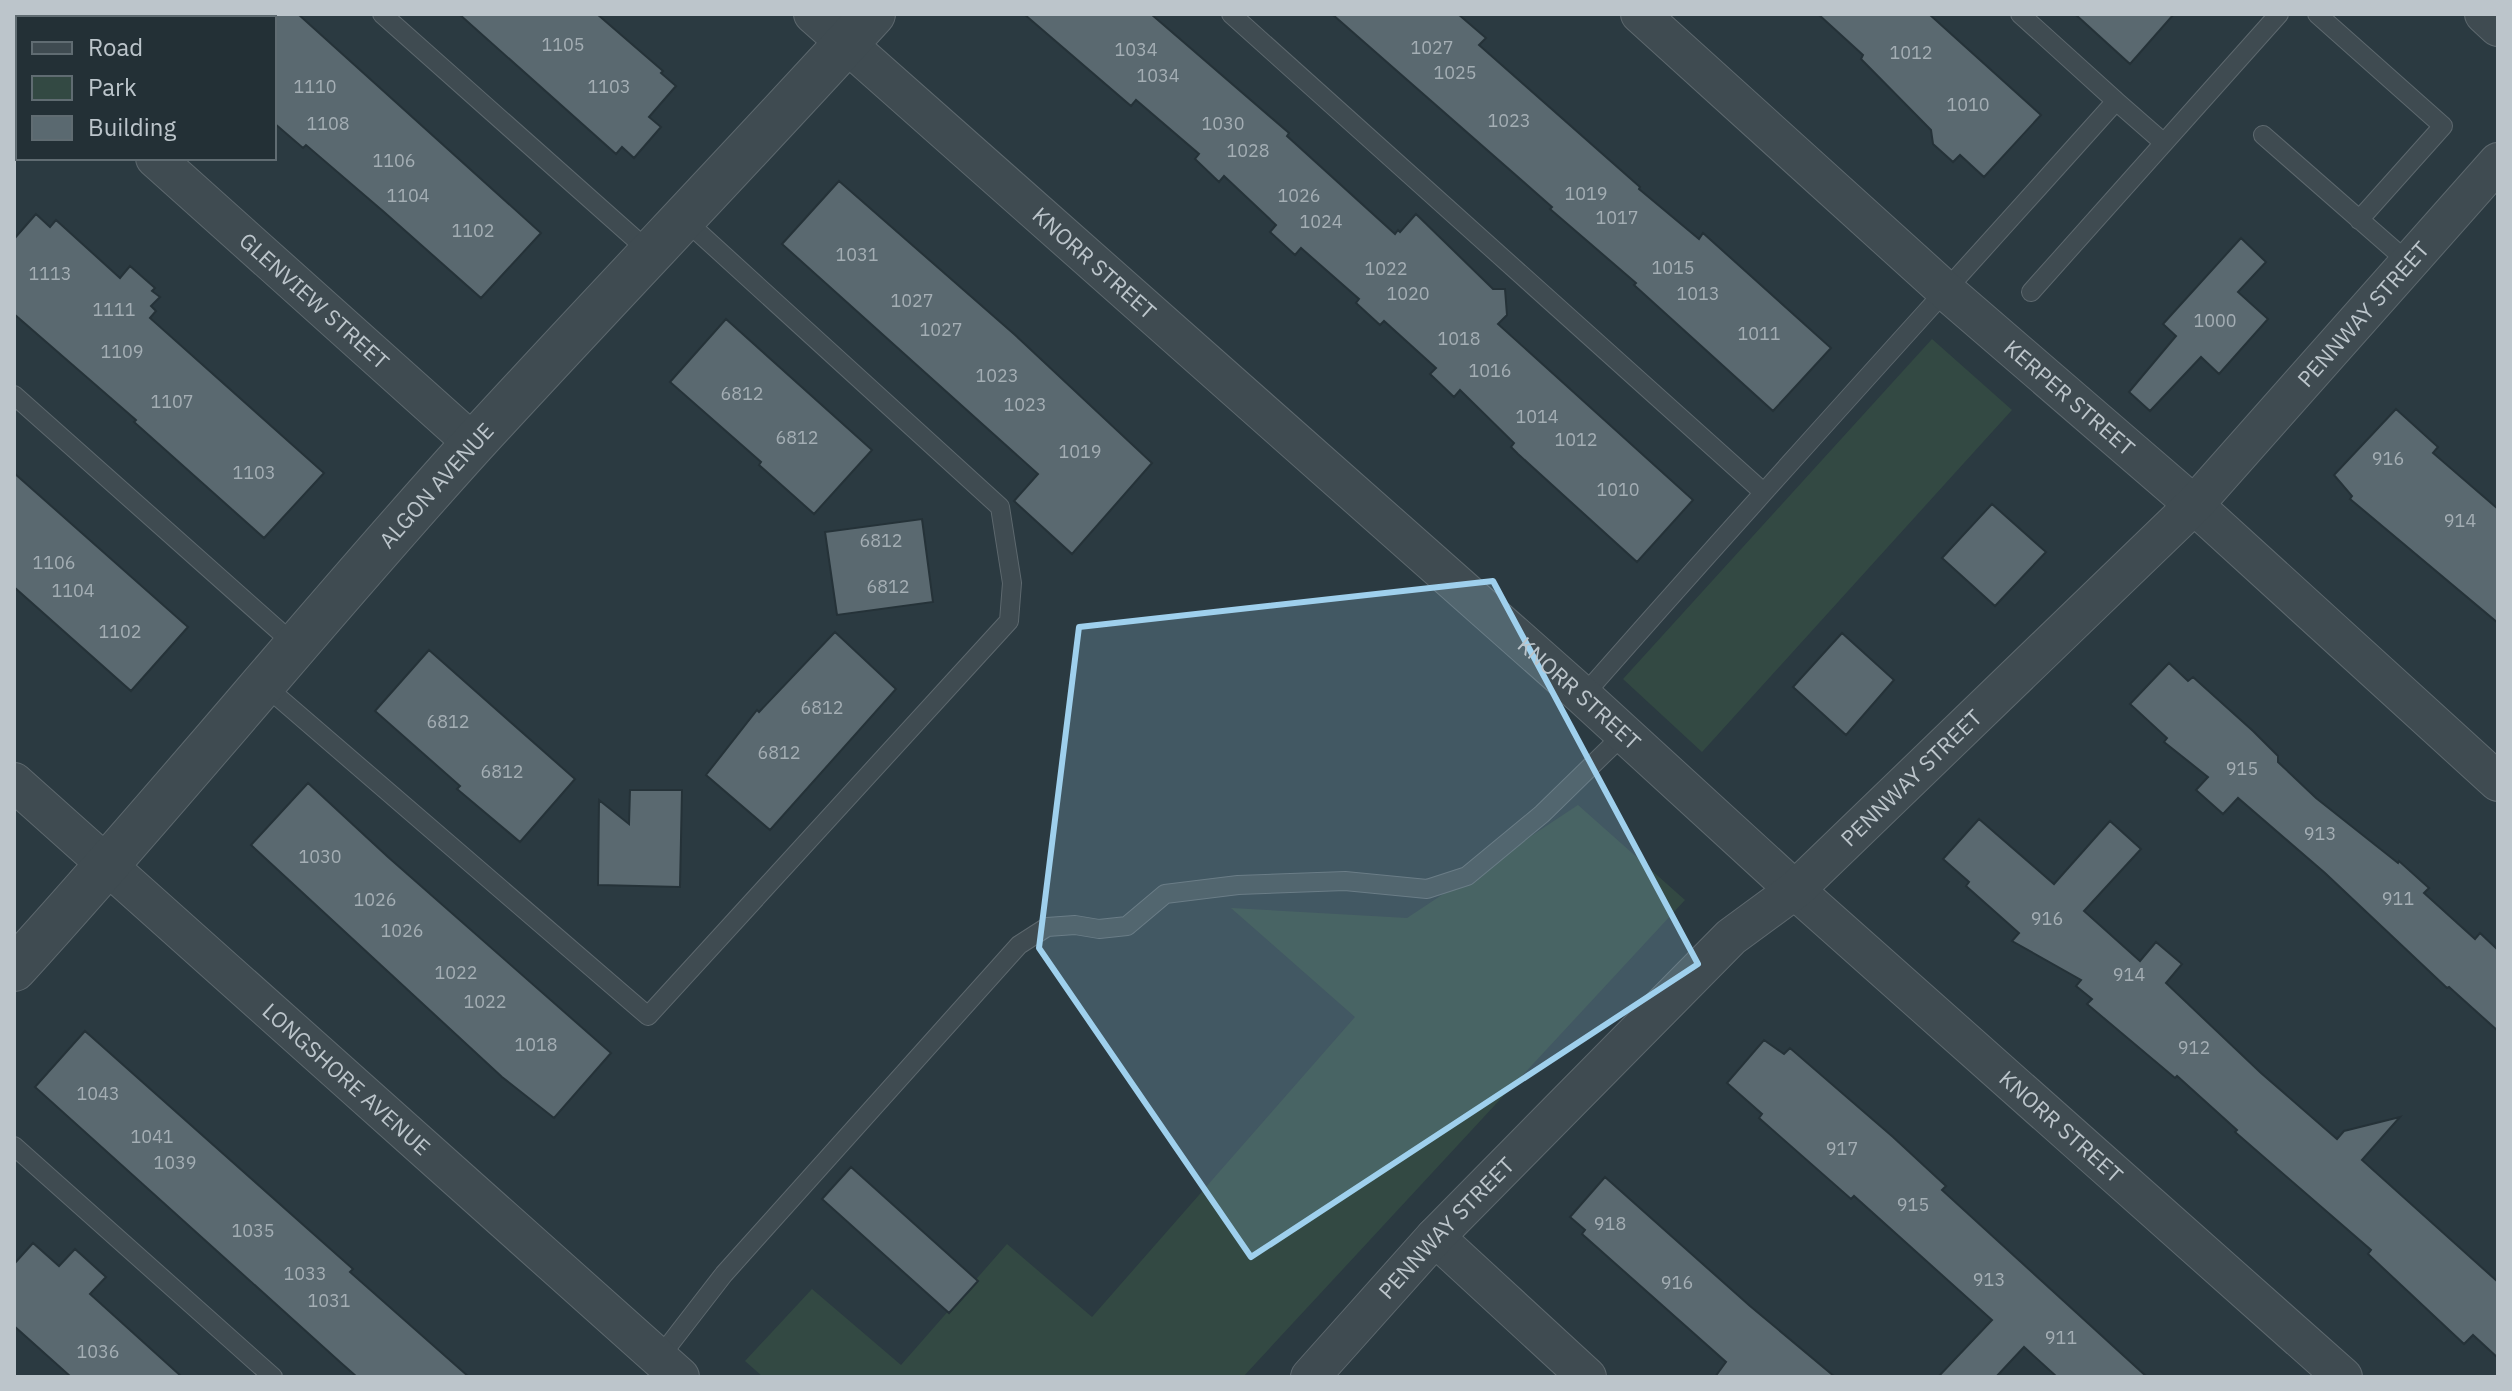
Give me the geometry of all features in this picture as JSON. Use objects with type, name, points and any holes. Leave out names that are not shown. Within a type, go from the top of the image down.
[{"type":"street","name":"KNORR STREET","points":[[813,14],[859,29],[1795,890],[2343,1377]]},
{"type":"street","name":"KERPER STREET","points":[[1640,14],[1946,291],[2194,505],[2498,782]]},
{"type":"street","points":[[2484,14],[2498,27]]},
{"type":"street","name":"ALGON AVENUE","points":[[14,969],[474,444],[859,29]]},
{"type":"street","name":"GLENVIEW STREET","points":[[157,160],[474,444]]},
{"type":"street","name":"PENNWAY STREET","points":[[1310,1377],[1435,1237],[1731,937],[1795,890],[2194,505],[2498,162]]},
{"type":"street","name":"LONGSHORE AVENUE","points":[[14,782],[670,1368]]},
{"type":"street","points":[[1435,1237],[1587,1377]]},
{"type":"lane","points":[[382,14],[652,254]]},
{"type":"lane","points":[[1231,14],[1762,491]]},
{"type":"lane","points":[[2020,14],[2164,143]]},
{"type":"lane","points":[[2031,292],[2279,14]]},
{"type":"lane","points":[[2317,14],[2443,126],[2359,220]]},
{"type":"lane","points":[[1583,696],[1762,491],[2116,101]]},
{"type":"lane","points":[[2263,135],[2408,262]]},
{"type":"lane","points":[[262,683],[648,1016],[1009,621],[1012,583],[1000,507],[685,220]]},
{"type":"lane","points":[[14,395],[295,645]]},
{"type":"lane","points":[[670,1368],[724,1274],[1019,945],[1047,927],[1075,925],[1099,929],[1127,926],[1165,894],[1238,885],[1345,881],[1427,889],[1467,876],[1542,814],[1624,734]]},
{"type":"lane","points":[[14,1146],[273,1377]]},
{"type":"highlighted area","points":[[1493,581],[1698,964],[1251,1257],[1039,948],[1079,627]]},
{"type":"green space","points":[[1932,339],[2012,410],[1702,752],[1623,679]]},
{"type":"green space","points":[[1578,805],[1685,900],[1243,1377],[763,1377],[745,1361],[812,1289],[901,1365],[1007,1244],[1092,1317],[1355,1017],[1231,908],[1407,918]]},
{"type":"building","points":[[298,14],[541,233],[481,298],[306,145],[303,148],[276,125],[274,16]]},
{"type":"building","points":[[459,14],[597,14],[676,86],[649,117],[661,127],[634,158],[622,147],[616,154]]},
{"type":"building","points":[[1024,14],[1151,14],[1289,133],[1287,136],[1395,234],[1416,214],[1493,289],[1505,289],[1507,315],[1498,324],[1693,500],[1637,562],[1518,454],[1511,447],[1514,443],[1460,390],[1454,397],[1430,374],[1436,368],[1384,321],[1380,325],[1356,303],[1359,299],[1301,248],[1295,255],[1270,232],[1276,225],[1224,176],[1219,182],[1195,159],[1199,154],[1136,100],[1131,106]]},
{"type":"building","points":[[1332,14],[1458,14],[1486,38],[1479,45],[1639,189],[1699,239],[1703,233],[1831,348],[1773,411],[1634,285],[1636,283],[1550,209],[1552,207]]},
{"type":"building","points":[[1818,14],[1929,14],[2041,115],[1984,177],[1960,155],[1953,162],[1933,144],[1931,130],[1861,59],[1863,55]]},
{"type":"building","points":[[2075,14],[2174,14],[2130,64]]},
{"type":"building","points":[[839,181],[1014,334],[1152,463],[1072,554],[1014,501],[1038,474],[782,244]]},
{"type":"building","points":[[36,214],[50,227],[56,220],[120,278],[130,266],[155,288],[152,291],[160,297],[151,306],[156,311],[150,318],[324,473],[264,538],[134,422],[136,420],[14,314],[14,239]]},
{"type":"building","points":[[2241,238],[2266,262],[2238,292],[2268,319],[2219,374],[2201,357],[2150,411],[2129,392],[2176,336],[2163,324]]},
{"type":"building","points":[[726,319],[872,450],[814,514],[759,465],[761,462],[670,382]]},
{"type":"building","points":[[2396,409],[2438,447],[2433,453],[2498,509],[2498,623],[2350,499],[2352,496],[2334,475]]},
{"type":"building","points":[[14,473],[188,627],[131,691],[14,587]]},
{"type":"building","points":[[1992,504],[2046,552],[1995,606],[1942,558]]},
{"type":"building","points":[[922,519],[933,602],[837,615],[825,532]]},
{"type":"building","points":[[835,632],[896,689],[770,830],[706,775],[757,710],[759,712]]},
{"type":"building","points":[[1842,633],[1894,680],[1846,735],[1793,687]]},
{"type":"building","points":[[429,650],[575,779],[520,842],[457,789],[460,786],[375,711]]},
{"type":"building","points":[[2169,663],[2188,681],[2193,677],[2253,731],[2278,756],[2278,762],[2316,798],[2399,861],[2429,888],[2424,893],[2475,939],[2480,933],[2498,950],[2498,1031],[2238,798],[2223,814],[2196,790],[2208,777],[2164,742],[2167,738],[2130,704]]},
{"type":"building","points":[[308,783],[611,1053],[554,1118],[502,1077],[251,845]]},
{"type":"building","points":[[630,790],[682,790],[680,887],[598,885],[599,800],[629,824]]},
{"type":"building","points":[[1979,819],[2054,884],[2110,821],[2141,849],[2084,911],[2140,961],[2156,942],[2182,964],[2166,983],[2261,1073],[2337,1139],[2344,1131],[2400,1117],[2362,1160],[2498,1282],[2498,1358],[2473,1335],[2464,1344],[2368,1254],[2371,1250],[2235,1132],[2237,1130],[2177,1076],[2175,1078],[2087,1004],[2092,999],[2076,986],[2081,980],[2012,941],[2019,933],[1966,886],[1969,882],[1943,859]]},
{"type":"building","points":[[85,1031],[353,1269],[350,1272],[469,1377],[357,1377],[340,1362],[35,1087]]},
{"type":"building","points":[[1764,1040],[1784,1054],[1790,1048],[1893,1137],[1946,1186],[1942,1190],[2147,1377],[2057,1377],[2024,1347],[1996,1377],[1938,1377],[1992,1320],[1854,1196],[1851,1199],[1759,1118],[1762,1114],[1727,1083]]},
{"type":"building","points":[[851,1167],[978,1281],[949,1313],[822,1199]]},
{"type":"building","points":[[1605,1177],[1835,1377],[1715,1377],[1726,1362],[1582,1234],[1585,1230],[1570,1217]]},
{"type":"building","points":[[33,1243],[59,1266],[75,1249],[106,1277],[90,1294],[182,1377],[71,1377],[14,1326],[14,1264]]}]
